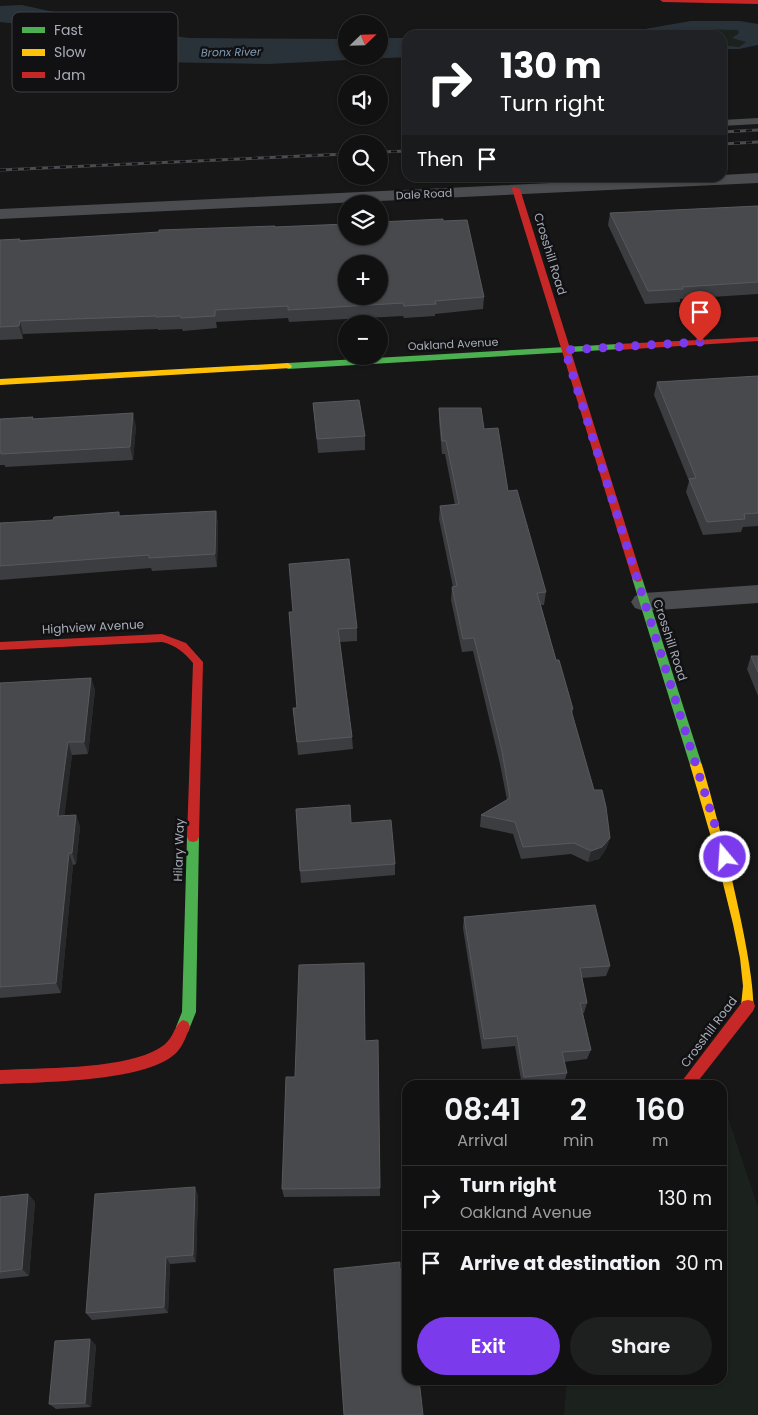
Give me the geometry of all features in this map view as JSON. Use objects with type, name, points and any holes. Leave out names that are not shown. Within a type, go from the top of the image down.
[{"type":"main road","points":[[663,0],[758,2]]},
{"type":"main road","name":"Crosshill Road","points":[[516,189],[742,912],[754,1003],[690,1080]]},
{"type":"main road","name":"Oakland Avenue","points":[[0,382],[758,339]]},
{"type":"main road","name":"Highview Avenue","points":[[0,646],[162,638],[175,640],[185,645]]},
{"type":"main road","name":"Hilary Way","points":[[0,1077],[114,1068],[145,1062],[167,1053],[182,1032],[188,1012],[198,662],[185,645]]},
{"type":"street","name":"Dale Road","points":[[727,179],[758,178]]},
{"type":"street","name":"Dale Road","points":[[0,214],[670,182]]},
{"type":"street","points":[[644,602],[758,594]]},
{"type":"lane","points":[[727,123],[758,121]]},
{"type":"shaded area","points":[[693,29],[739,30],[739,33],[733,37],[746,42],[739,47],[727,46],[727,30],[689,30]]},
{"type":"shaded area","points":[[727,1115],[758,1207],[758,1415],[564,1415],[567,1385],[727,1385]]},
{"type":"water","points":[[22,5],[54,12],[12,12],[12,23],[0,22],[0,6]]},
{"type":"water","points":[[691,21],[740,21],[758,24],[758,45],[739,49],[727,49],[727,46],[739,47],[746,42],[732,38],[739,33],[738,30],[635,30]]},
{"type":"water","name":"Bronx River","points":[[178,37],[338,39],[338,60],[268,64],[178,62]]},
{"type":"water","points":[[388,38],[402,38],[402,57],[388,58]]},
{"type":"building","points":[[758,206],[758,282],[648,291],[610,213]]},
{"type":"building","points":[[467,220],[484,297],[435,301],[436,304],[404,306],[403,303],[388,304],[388,255],[338,255],[338,305],[370,305],[288,310],[288,306],[215,310],[215,316],[181,318],[181,316],[156,316],[20,321],[19,326],[0,327],[0,240],[20,239],[19,241],[159,232],[159,230],[338,224],[338,245],[388,245],[388,222]]},
{"type":"building","points":[[758,376],[758,513],[744,514],[745,519],[707,522],[689,479],[696,478],[657,382]]},
{"type":"building","points":[[359,400],[365,436],[317,439],[313,403]]},
{"type":"building","points":[[439,408],[481,408],[484,429],[498,428],[508,491],[517,490],[546,592],[537,593],[556,660],[559,660],[594,790],[602,790],[606,807],[610,838],[602,847],[591,851],[574,843],[523,847],[515,822],[481,815],[510,798],[502,751],[474,638],[463,639],[452,587],[457,586],[440,506],[459,504],[446,441],[442,441]]},
{"type":"building","points":[[133,413],[130,447],[1,454],[0,452],[0,419]]},
{"type":"building","points":[[216,511],[215,554],[149,558],[149,555],[0,566],[0,523],[53,520],[54,517],[119,512],[119,516]]},
{"type":"building","points":[[349,559],[357,628],[338,629],[352,737],[297,742],[293,708],[297,708],[289,612],[293,612],[289,564]]},
{"type":"building","points":[[751,656],[758,656],[758,672]]},
{"type":"building","points":[[91,678],[84,742],[68,742],[58,816],[76,815],[72,853],[69,853],[56,983],[0,987],[0,683]]},
{"type":"building","points":[[350,805],[351,823],[391,820],[395,864],[300,871],[296,809]]},
{"type":"building","points":[[595,905],[610,966],[580,968],[587,1003],[580,1003],[591,1050],[562,1052],[567,1073],[524,1077],[517,1036],[484,1039],[464,917]]},
{"type":"building","points":[[364,963],[365,1041],[378,1040],[380,1188],[282,1189],[286,1077],[295,1077],[299,965]]},
{"type":"building","points":[[195,1187],[193,1255],[166,1257],[164,1307],[86,1313],[95,1194]]},
{"type":"building","points":[[28,1194],[22,1269],[0,1272],[0,1197]]},
{"type":"building","points":[[400,1262],[400,1269],[402,1269],[402,1385],[420,1385],[423,1415],[344,1415],[334,1269]]},
{"type":"building","points":[[90,1339],[85,1403],[49,1404],[55,1341]]},
{"type":"railway","points":[[727,132],[758,130]]},
{"type":"railway","points":[[727,144],[758,142]]},
{"type":"railway","points":[[388,152],[402,151]]},
{"type":"railway","points":[[0,170],[338,154]]},
{"type":"traffic: fast","points":[[288,366],[618,347]]},
{"type":"traffic: fast","points":[[637,578],[696,765]]},
{"type":"traffic: fast","points":[[183,1027],[189,1012],[193,837]]},
{"type":"traffic: slow","points":[[0,382],[288,366]]},
{"type":"traffic: slow","points":[[696,765],[722,851],[740,924],[749,986],[748,1006]]},
{"type":"traffic: jam","points":[[663,0],[758,2]]},
{"type":"traffic: jam","points":[[516,189],[637,578]]},
{"type":"traffic: jam","points":[[618,347],[758,339]]},
{"type":"traffic: jam","points":[[0,646],[162,638],[183,646],[191,653],[198,662],[193,837]]},
{"type":"traffic: jam","points":[[690,1080],[748,1006]]},
{"type":"traffic: jam","points":[[0,1077],[86,1072],[133,1065],[152,1059],[169,1050],[183,1027]]},
{"type":"route","points":[[700,342],[565,350],[725,857]]}]
